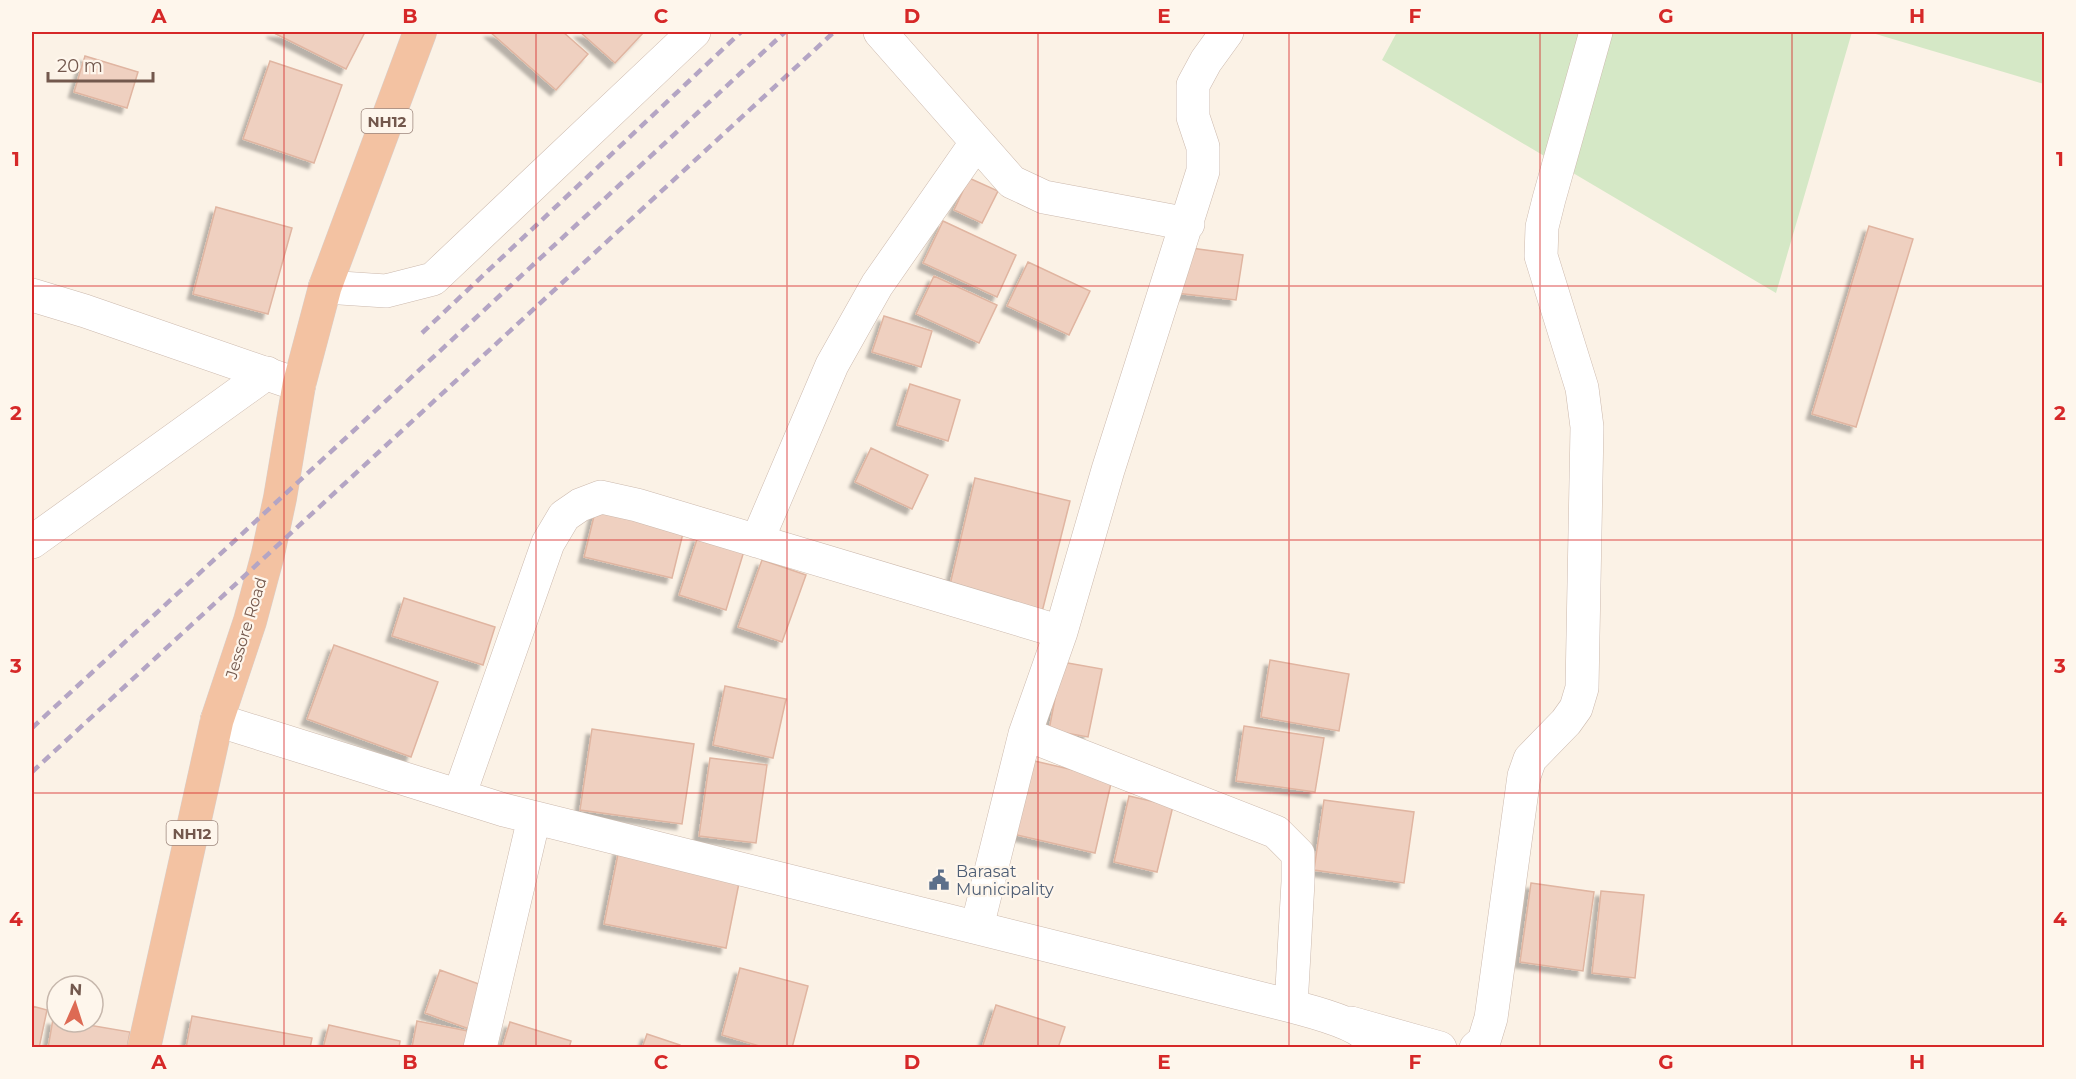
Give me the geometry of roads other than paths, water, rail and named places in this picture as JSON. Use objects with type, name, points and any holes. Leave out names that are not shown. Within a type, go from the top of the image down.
[{"type":"highway","name":"Jessore Road","points":[[144,1047],[217,720],[250,621],[268,554],[299,385],[325,287],[420,32]]},
{"type":"street","points":[[325,287],[386,291],[434,279],[694,32]]},
{"type":"street","points":[[880,32],[1012,182],[1044,197],[1188,224]]},
{"type":"street","points":[[977,927],[1025,734],[1061,632],[1108,470],[1203,171],[1203,147],[1193,117],[1193,85],[1206,61],[1227,32]]},
{"type":"street","points":[[1476,1047],[1484,1041],[1491,1018],[1524,776],[1530,759],[1566,722],[1576,708],[1582,688],[1587,426],[1582,388],[1541,256],[1542,227],[1596,32]]},
{"type":"street","points":[[757,541],[832,365],[876,285],[976,143]]},
{"type":"street","points":[[32,295],[85,310],[299,385]]},
{"type":"street","points":[[32,542],[267,373]]},
{"type":"street","points":[[459,796],[548,543],[564,516],[580,505],[601,496],[1061,632]]},
{"type":"street","points":[[217,720],[534,818],[1291,1006],[1440,1047]]},
{"type":"street","points":[[1025,734],[1276,832],[1298,854],[1291,1006]]},
{"type":"street","points":[[480,1047],[534,818]]},
{"type":"street","points":[[1346,1022],[1372,1042],[1374,1047]]},
{"type":"railway","points":[[422,333],[741,32]]},
{"type":"railway","points":[[32,728],[785,32]]},
{"type":"railway","points":[[32,772],[834,32]]},
{"type":"place","name":"Barasat Municipality","points":[[939,880]]}]
